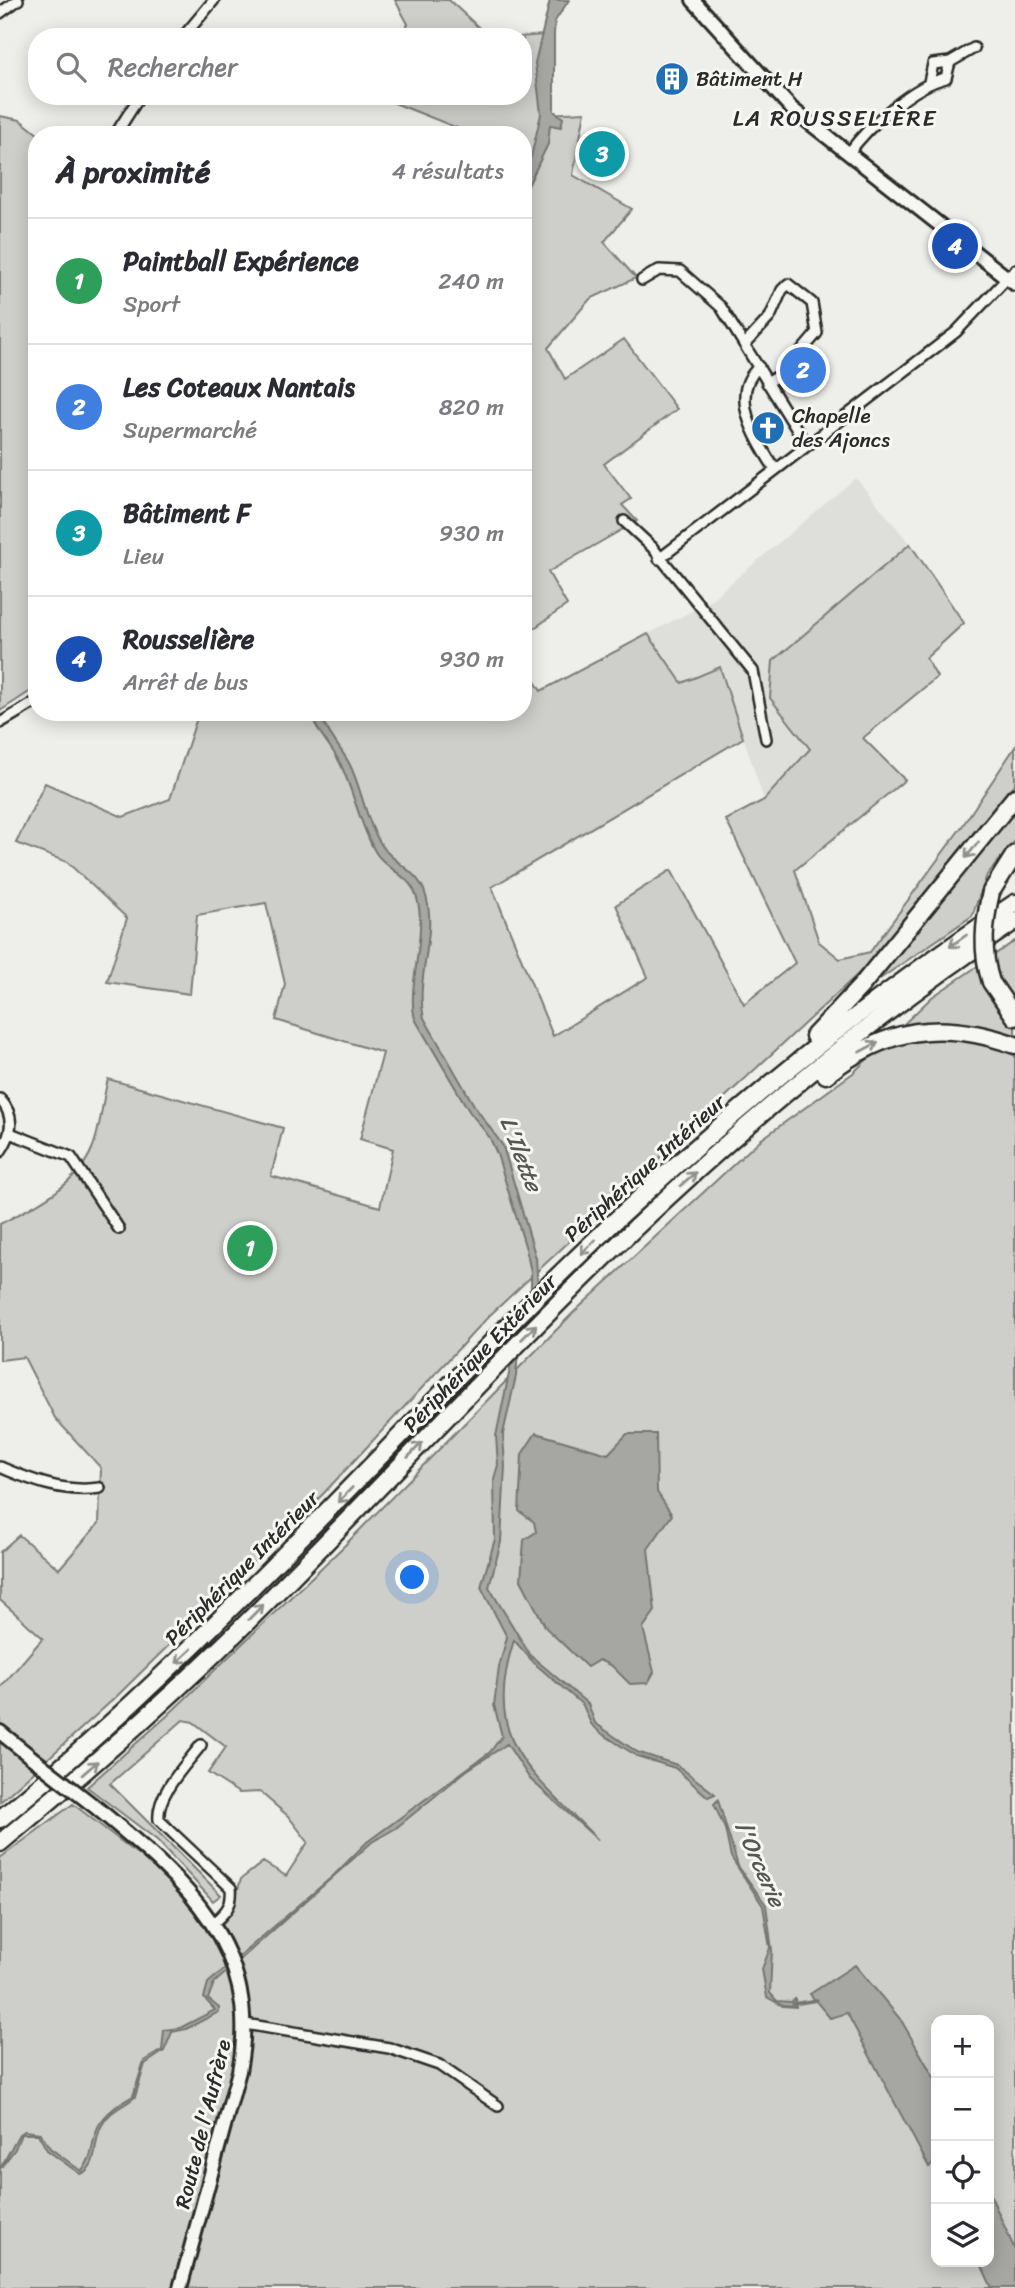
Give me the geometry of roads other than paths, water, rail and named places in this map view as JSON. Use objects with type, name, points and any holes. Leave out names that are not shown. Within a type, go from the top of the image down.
[{"type":"highway","points":[[748,1102],[756,1084],[841,1010],[1015,797]]},
{"type":"highway","points":[[1015,854],[991,891],[985,933],[985,955],[991,982],[1015,1017]]},
{"type":"highway","name":"Périphérique Intérieur","points":[[0,1819],[116,1720],[210,1632],[494,1340],[674,1166],[866,1007],[1015,903]]},
{"type":"highway","name":"Périphérique Extérieur","points":[[0,1843],[106,1755],[208,1660],[497,1364],[679,1188],[876,1021],[1015,920]]},
{"type":"highway","points":[[789,1092],[811,1087],[840,1064],[883,1040],[919,1031],[971,1032],[1015,1045]]},
{"type":"street","points":[[0,13],[18,0]]},
{"type":"street","points":[[191,28],[214,0]]},
{"type":"street","points":[[659,559],[956,332],[1012,277],[792,109],[693,0]]},
{"type":"street","points":[[929,82],[933,64],[950,62],[974,48]]},
{"type":"street","points":[[849,153],[888,114],[929,82],[946,78],[950,62]]},
{"type":"street","points":[[121,126],[134,105]]},
{"type":"street","points":[[642,280],[659,271],[680,271],[721,307],[746,343],[807,446]]},
{"type":"street","points":[[746,343],[770,317],[782,290],[788,284],[812,303],[817,334],[783,373],[768,383]]},
{"type":"street","points":[[759,366],[745,387],[745,404],[763,451],[775,469]]},
{"type":"street","points":[[624,521],[652,547],[659,559],[753,671],[766,739]]},
{"type":"street","points":[[0,723],[28,706]]},
{"type":"street","points":[[0,1099],[10,1118],[10,1133],[0,1152]]},
{"type":"street","points":[[10,1133],[71,1157],[119,1229]]},
{"type":"street","points":[[0,1467],[59,1487],[82,1490],[100,1488]]},
{"type":"street","name":"Route de l'Aufrère","points":[[0,1732],[179,1879],[212,1924],[232,1965],[245,2024],[239,2071],[180,2288]]},
{"type":"street","points":[[201,1745],[167,1791],[158,1812],[159,1820],[231,1888],[232,1899],[228,1909],[212,1924]]},
{"type":"street","points":[[245,2024],[389,2048],[439,2065],[498,2106]]},
{"type":"waterway","name":"l'Orcerie","points":[[793,2004],[817,2000]]},
{"type":"place","name":"Bâtiment H","points":[[672,79]]},
{"type":"place","name":"Bâtiment F","points":[[602,154]]},
{"type":"place","name":"Rousselière","points":[[955,246]]},
{"type":"place","name":"Les Coteaux Nantais","points":[[803,370]]},
{"type":"place","name":"Chapelle des Ajoncs","points":[[768,428]]},
{"type":"place","name":"Paintball Expérience","points":[[250,1248]]},
{"type":"district","name":"LA ROUSSELIÈRE","points":[[835,118]]},
{"type":"water label","name":"L'Ilette","points":[[521,1154]]}]
